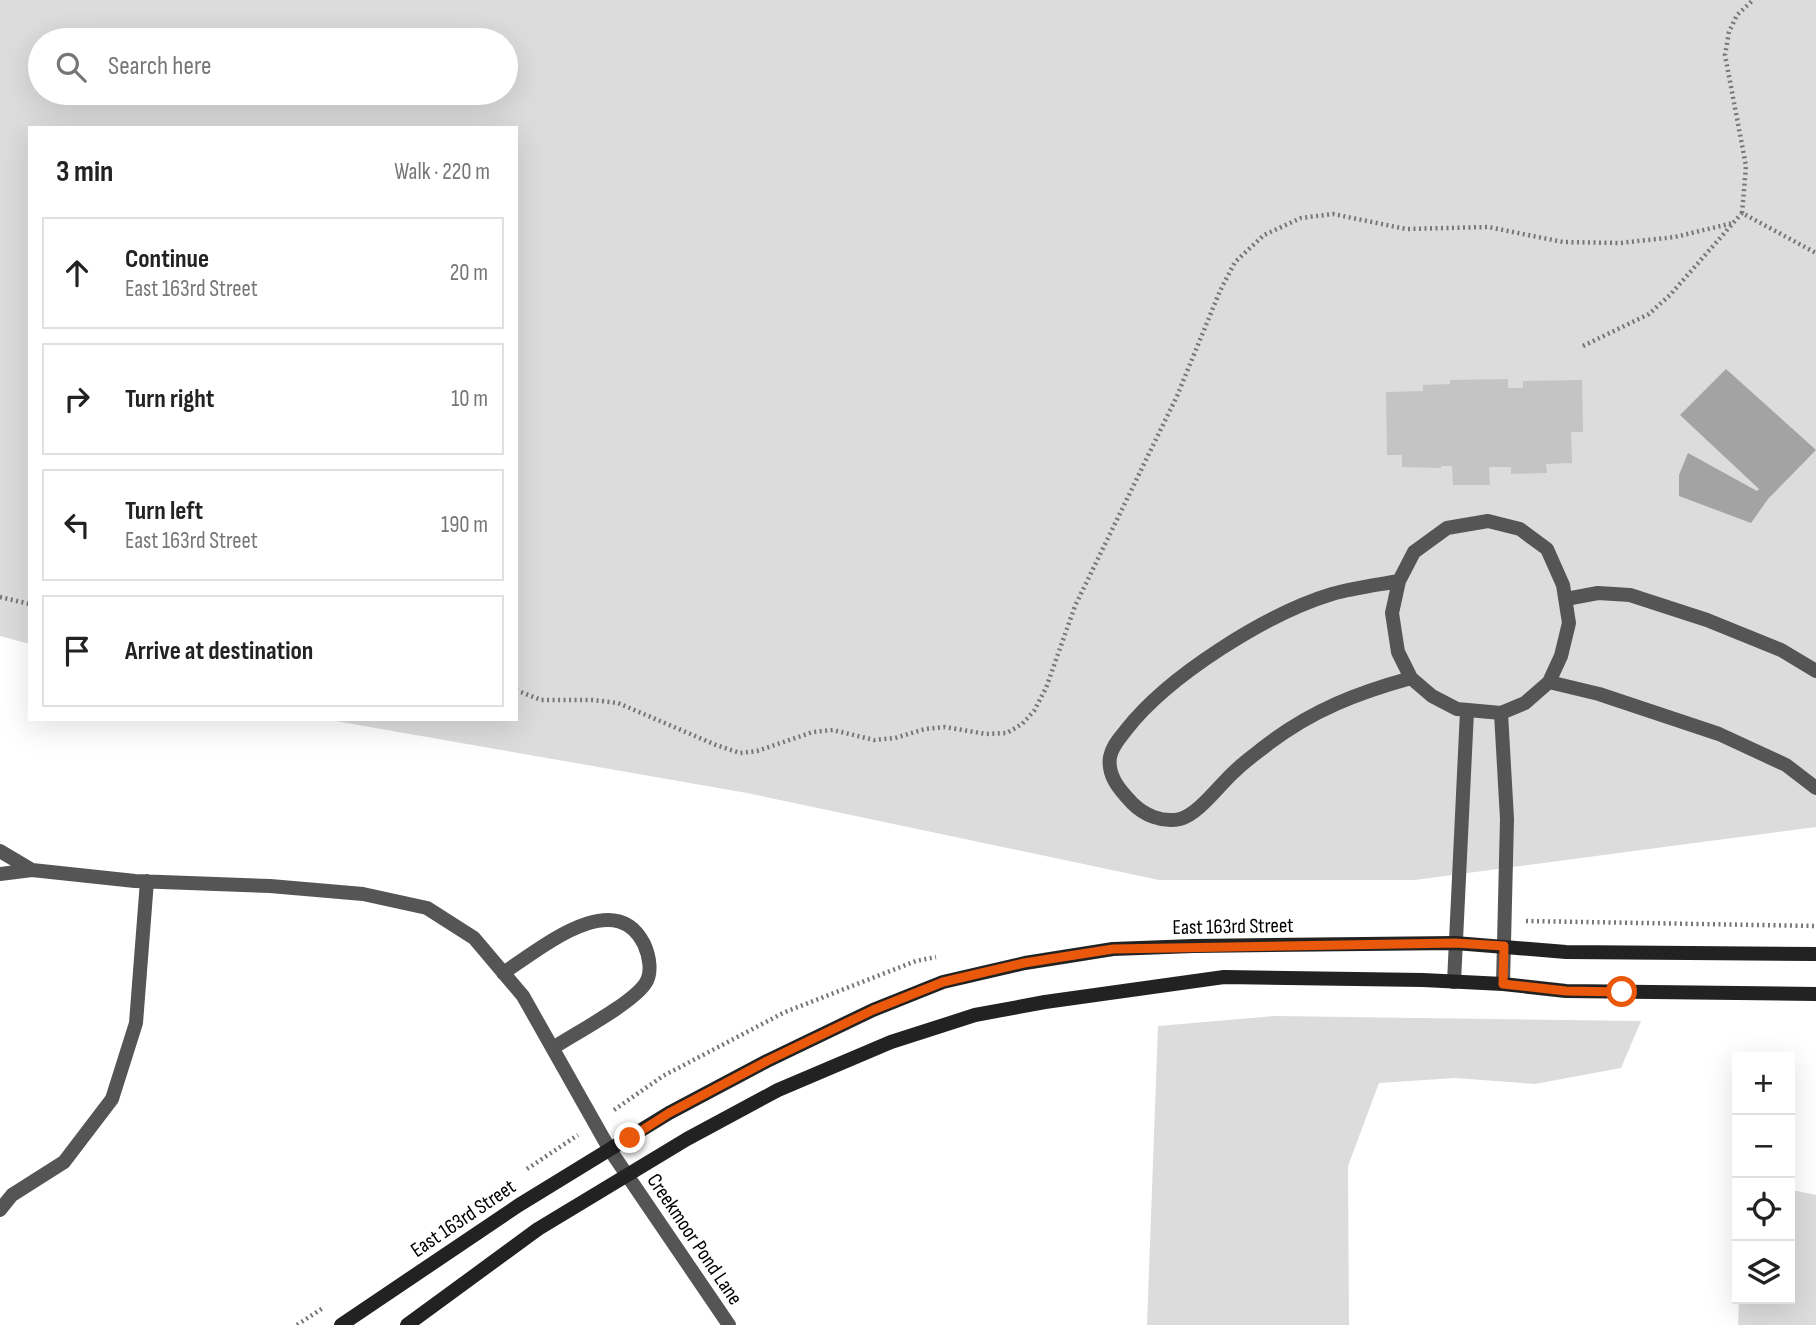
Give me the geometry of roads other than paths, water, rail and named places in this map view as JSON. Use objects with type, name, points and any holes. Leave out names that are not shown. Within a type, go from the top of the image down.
[{"type":"street","points":[[1488,521],[1520,529],[1548,549],[1566,599],[1569,623],[1562,656],[1549,682],[1524,703],[1501,713],[1457,709],[1432,696],[1411,678],[1398,652],[1392,613],[1399,581],[1414,552],[1447,528],[1488,521]]},
{"type":"street","points":[[1399,581],[1332,594],[1282,614],[1216,653],[1168,686],[1135,719],[1116,744],[1110,757],[1111,772],[1116,785],[1135,806],[1153,818],[1167,821],[1182,819],[1192,813],[1253,756],[1322,709],[1368,690],[1411,678]]},
{"type":"street","points":[[1566,599],[1598,593],[1630,595],[1707,620],[1781,650],[1816,671]]},
{"type":"street","points":[[1549,682],[1599,694],[1719,734],[1786,765],[1816,788]]},
{"type":"street","points":[[1454,982],[1467,711]]},
{"type":"street","points":[[1501,713],[1507,819],[1503,984]]},
{"type":"street","points":[[0,850],[32,870]]},
{"type":"street","points":[[0,874],[32,870],[147,881],[270,886],[363,894],[427,908],[474,939],[523,996],[627,1176]]},
{"type":"street","points":[[0,1210],[6,1194],[64,1162],[111,1099],[136,1023],[147,881]]},
{"type":"street","points":[[503,973],[589,921],[610,918],[638,931],[650,956],[647,982],[633,996],[553,1048]]},
{"type":"street","name":"East 163rd Street","points":[[341,1325],[519,1205],[669,1113],[767,1061],[873,1010],[943,982],[1024,963],[1113,949],[1455,943],[1566,952],[1816,954]]},
{"type":"street","points":[[407,1325],[538,1230],[687,1139],[778,1090],[891,1042],[975,1014],[1224,977],[1503,984],[1566,991],[1816,994]]},
{"type":"street","name":"Creekmoor Pond Lane","points":[[627,1176],[729,1325]]}]
